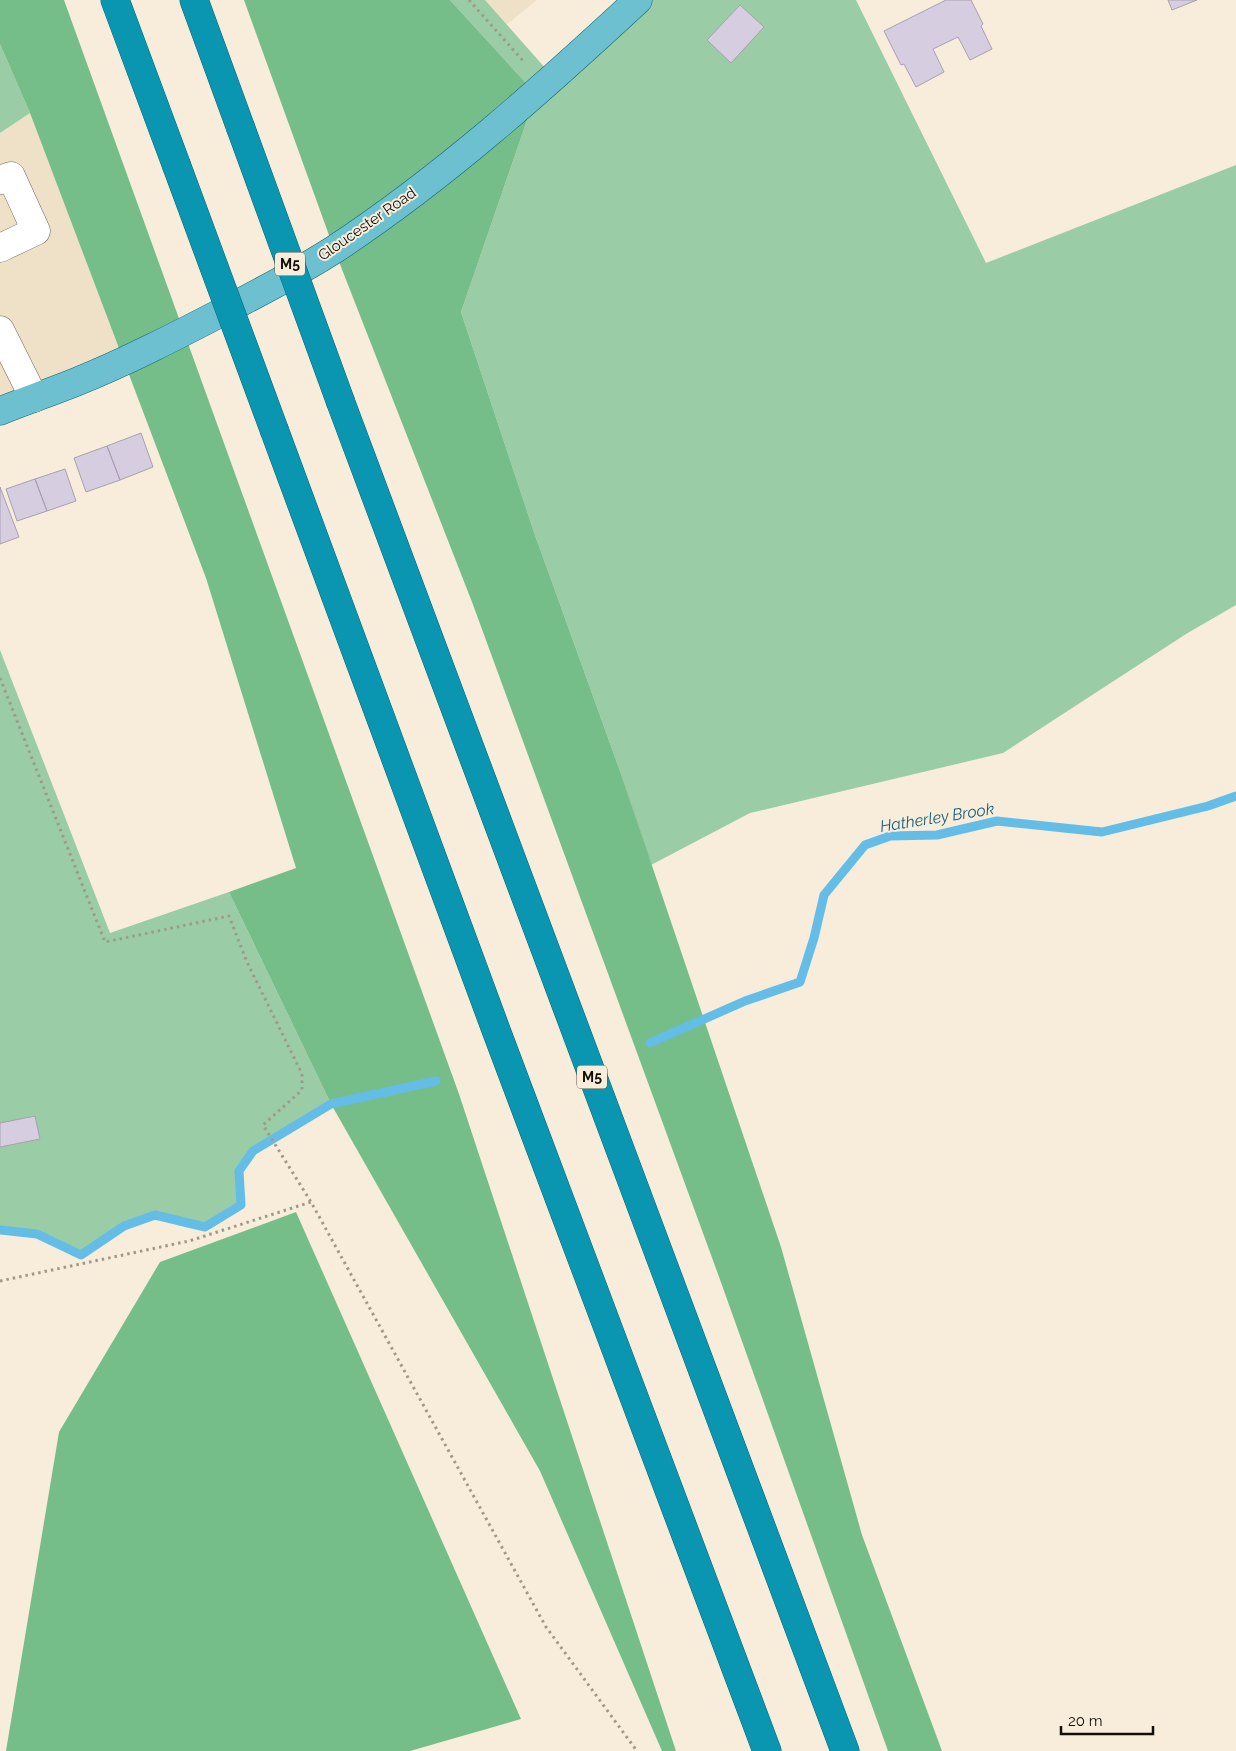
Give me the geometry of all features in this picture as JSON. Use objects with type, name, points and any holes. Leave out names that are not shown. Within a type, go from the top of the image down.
[{"type":"highway","points":[[116,0],[493,1021],[767,1751]]},
{"type":"highway","name":"M5","points":[[194,0],[341,403],[844,1751]]},
{"type":"main road","name":"Gloucester Road","points":[[0,410],[76,382],[166,341],[258,293],[334,249],[472,148],[545,86],[638,0]]},
{"type":"lane","points":[[0,180],[11,176],[36,231],[0,248]]},
{"type":"lane","points":[[0,330],[34,398]]},
{"type":"path","points":[[469,0],[545,86]]},
{"type":"path","points":[[0,678],[105,942],[229,916],[247,962],[302,1074],[302,1090],[263,1125],[311,1202],[546,1627],[637,1751]]},
{"type":"path","points":[[0,1281],[189,1241],[311,1202]]},
{"type":"shaded area","points":[[484,0],[537,0],[506,25]]},
{"type":"shaded area","points":[[30,113],[125,361],[0,411],[0,133]]},
{"type":"green space","points":[[0,0],[64,0],[459,1094],[676,1751],[662,1751],[540,1471],[331,1104],[229,892],[296,868],[206,578],[30,113],[0,44]]},
{"type":"green space","points":[[244,0],[450,0],[536,94],[461,312],[535,535],[620,771],[781,1247],[862,1535],[942,1751],[888,1751],[718,1274],[472,602],[334,249]]},
{"type":"green space","points":[[450,0],[485,0],[554,78],[638,0],[856,0],[986,263],[1236,165],[1236,605],[1186,634],[1003,753],[750,813],[651,865],[620,771],[535,535],[461,312],[536,94]]},
{"type":"green space","points":[[0,44],[30,113],[0,133]]},
{"type":"green space","points":[[0,650],[110,933],[229,892],[331,1104],[253,1151],[239,1171],[241,1205],[205,1227],[155,1215],[124,1226],[81,1255],[37,1234],[0,1230]]},
{"type":"green space","points":[[296,1212],[521,1719],[410,1751],[6,1751],[59,1432],[160,1262]]},
{"type":"building","points":[[946,0],[971,0],[983,24],[981,26],[992,49],[970,60],[958,37],[933,49],[944,72],[916,87],[904,64],[901,65],[884,31]]},
{"type":"building","points":[[1168,0],[1197,0],[1172,10]]},
{"type":"building","points":[[740,5],[764,27],[731,63],[707,40]]},
{"type":"building","points":[[141,433],[153,467],[120,480],[107,446]]},
{"type":"building","points":[[107,446],[120,480],[86,492],[74,458]]},
{"type":"building","points":[[65,469],[76,501],[47,511],[35,479]]},
{"type":"building","points":[[35,479],[47,511],[17,521],[6,489]]},
{"type":"building","points":[[0,487],[19,537],[0,544]]},
{"type":"building","points":[[35,1116],[40,1139],[0,1147],[0,1123]]},
{"type":"waterway","name":"Hatherley Brook","points":[[650,1043],[745,1001],[800,982],[814,938],[824,895],[865,845],[890,836],[937,835],[997,821],[1102,832],[1208,806],[1236,796]]},
{"type":"waterway","name":"Hatherley Brook","points":[[0,1230],[37,1234],[81,1255],[124,1226],[155,1215],[205,1227],[241,1205],[239,1171],[253,1151],[331,1104],[436,1081]]}]
